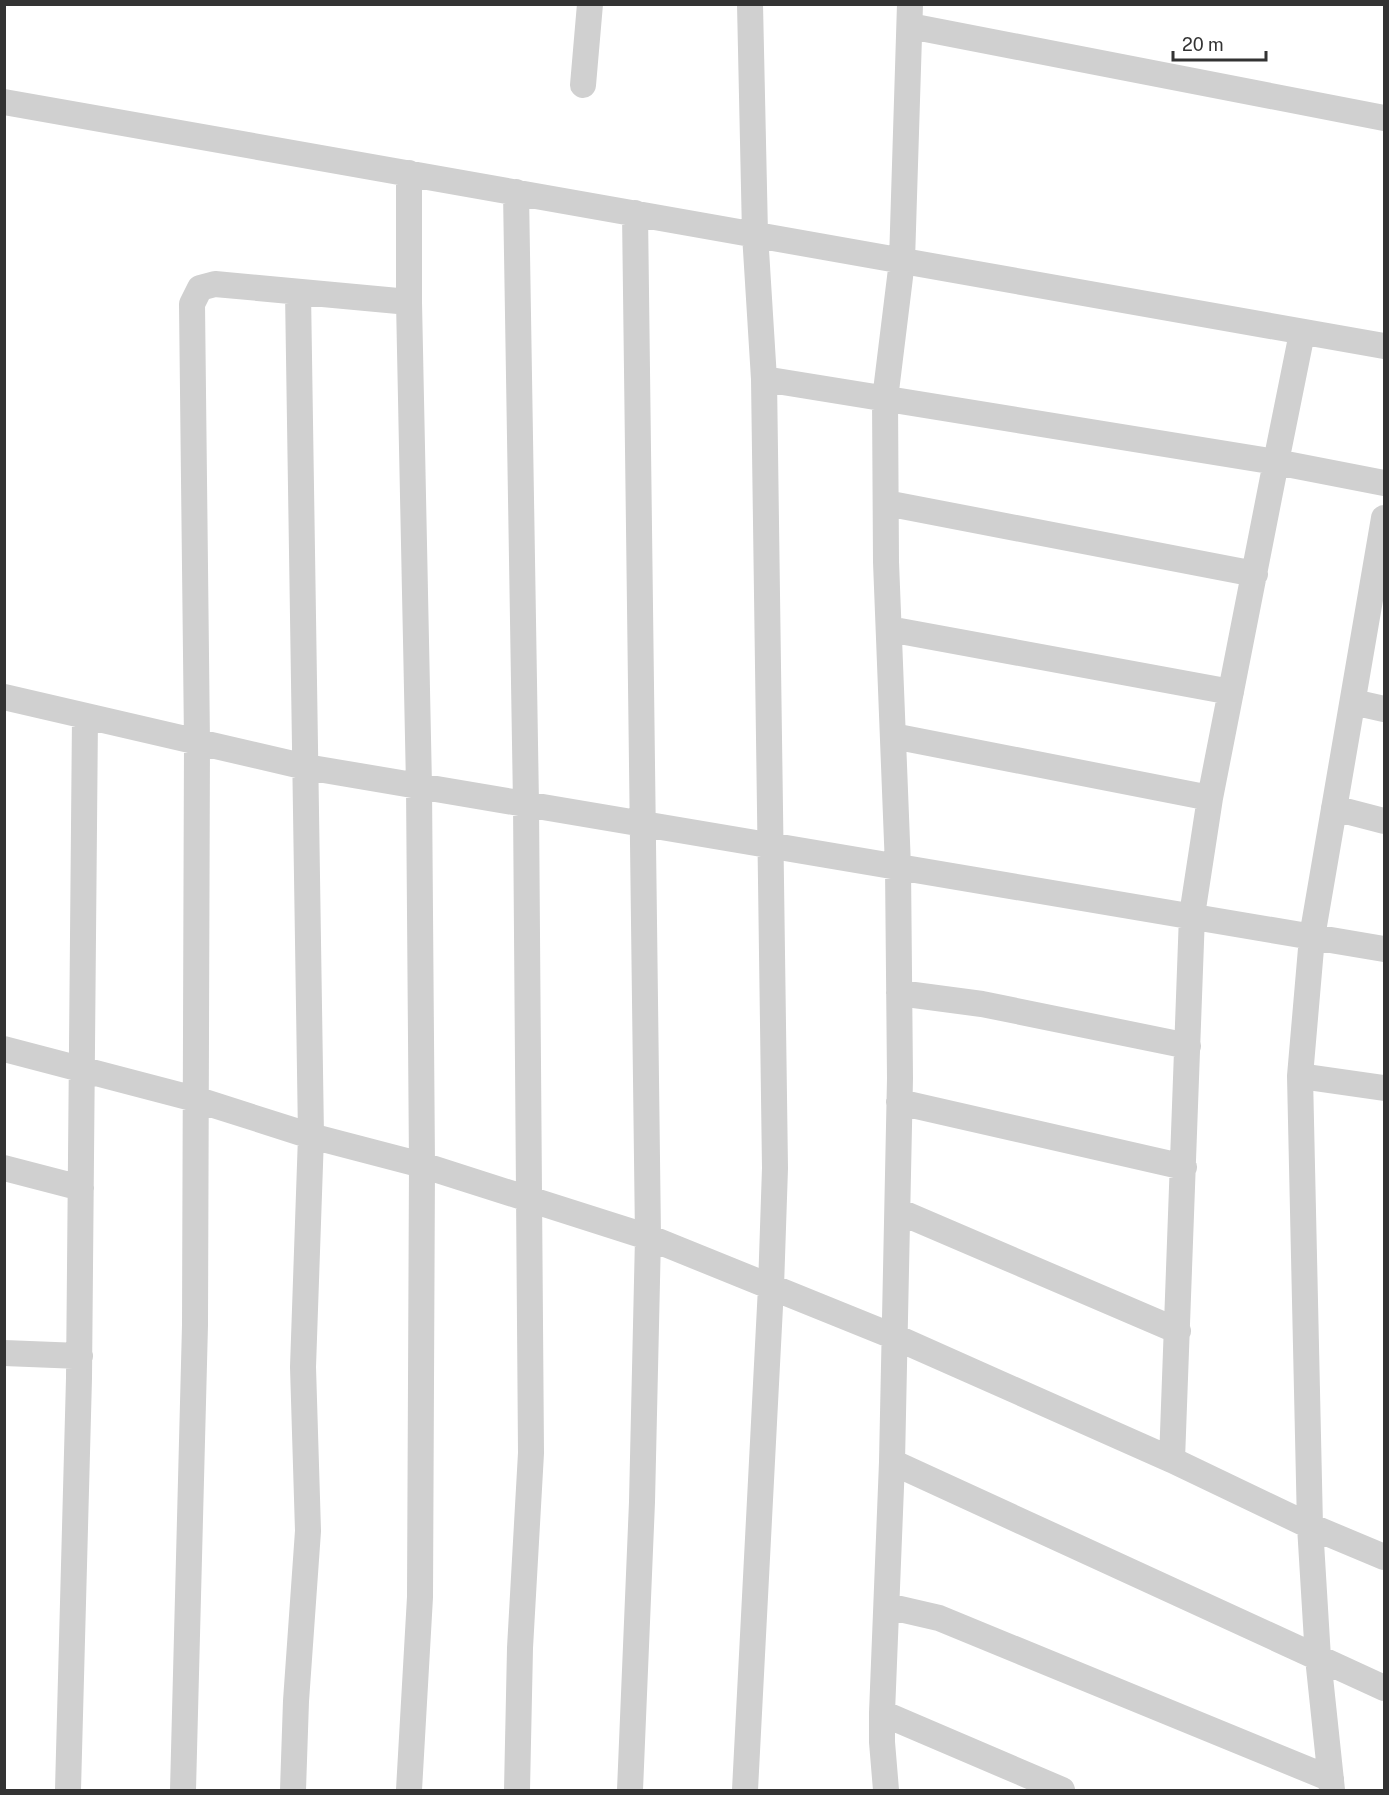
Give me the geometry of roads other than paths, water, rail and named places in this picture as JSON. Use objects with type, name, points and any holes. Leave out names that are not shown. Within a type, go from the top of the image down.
[{"type":"street","points":[[583,85],[590,4]]},
{"type":"street","points":[[745,1791],[775,1168],[764,379],[755,234],[750,4]]},
{"type":"street","points":[[886,1791],[882,1713],[892,1462],[898,1211],[899,993],[898,867],[886,562],[885,399],[902,261],[910,15],[1384,118]]},
{"type":"street","points":[[4,102],[1384,346]]},
{"type":"street","points":[[409,173],[409,302],[419,786],[422,1164],[420,1597],[409,1791]]},
{"type":"street","points":[[516,192],[530,1198],[531,1453],[520,1648],[517,1791]]},
{"type":"street","points":[[630,1791],[642,1502],[648,1237],[635,213]]},
{"type":"street","points":[[183,1791],[195,1325],[197,742],[192,304],[200,288],[215,284],[409,302]]},
{"type":"street","points":[[293,1791],[296,1701],[308,1531],[303,1367],[311,1136],[298,292]]},
{"type":"street","points":[[1172,1460],[1192,915],[1210,798],[1302,333]]},
{"type":"street","points":[[764,379],[1276,462],[1384,483]]},
{"type":"street","points":[[886,503],[1255,574]]},
{"type":"street","points":[[887,1606],[939,1618],[1332,1785],[1318,1658],[1310,1526],[1300,1076],[1312,937],[1353,702],[1378,589],[1384,518]]},
{"type":"street","points":[[889,629],[1231,692]]},
{"type":"street","points":[[4,698],[306,767],[1384,948]]},
{"type":"street","points":[[1353,702],[1384,709]]},
{"type":"street","points":[[68,1791],[80,1356],[85,716]]},
{"type":"street","points":[[893,736],[1210,798]]},
{"type":"street","points":[[1334,808],[1384,821]]},
{"type":"street","points":[[899,993],[982,1005],[1188,1046]]},
{"type":"street","points":[[4,1049],[195,1099],[311,1136],[422,1164],[648,1237],[895,1337],[1172,1460],[1310,1526],[1384,1557]]},
{"type":"street","points":[[1300,1076],[1384,1088]]},
{"type":"street","points":[[899,1102],[1184,1167]]},
{"type":"street","points":[[4,1168],[81,1188]]},
{"type":"street","points":[[898,1211],[1178,1331]]},
{"type":"street","points":[[4,1353],[80,1356]]},
{"type":"street","points":[[892,1462],[1384,1688]]},
{"type":"street","points":[[882,1713],[1062,1791]]}]
